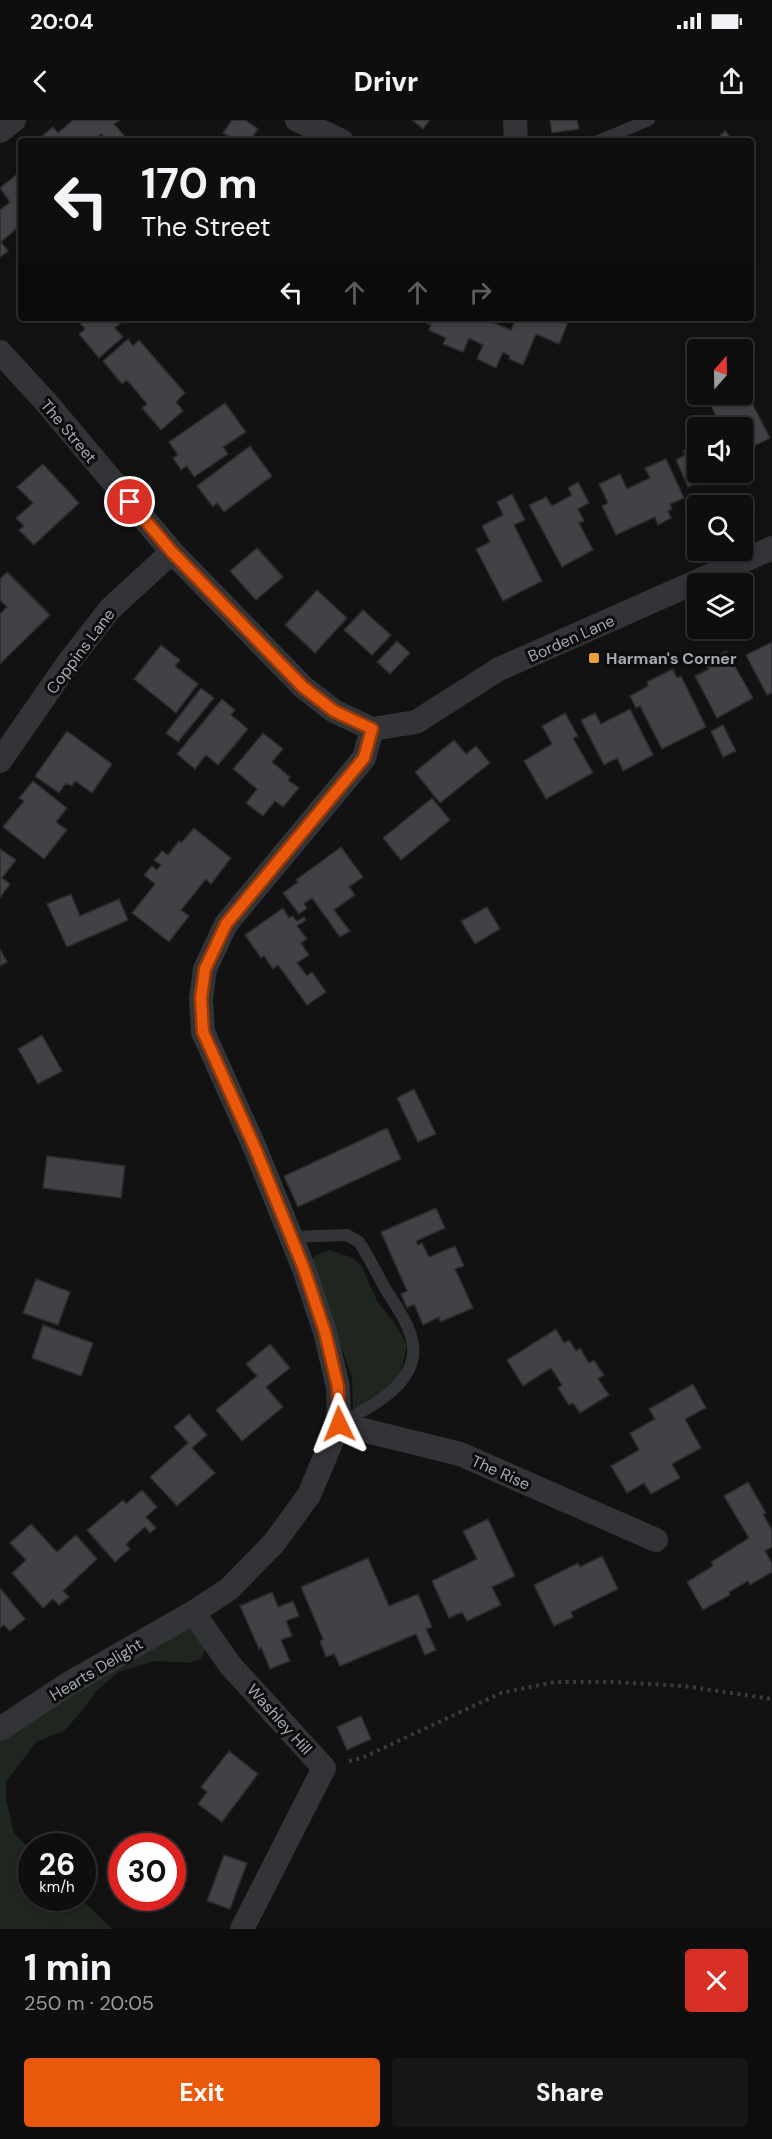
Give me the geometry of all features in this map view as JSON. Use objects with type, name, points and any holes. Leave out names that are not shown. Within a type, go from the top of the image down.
[{"type":"street","points":[[0,131],[14,120]]},
{"type":"street","points":[[297,120],[336,138]]},
{"type":"street","points":[[515,120],[516,138]]},
{"type":"street","name":"The Street","points":[[0,352],[172,552],[303,687],[334,711],[372,729]]},
{"type":"street","name":"Borden Lane","points":[[372,729],[416,722],[499,669],[772,548]]},
{"type":"street","name":"Coppins Lane","points":[[0,761],[68,663],[110,609],[172,552]]},
{"type":"street","points":[[339,1424],[338,1387],[325,1332],[291,1237],[255,1148],[203,1032],[201,998],[205,969],[226,924],[364,758],[372,729]]},
{"type":"street","name":"The Rise","points":[[339,1424],[460,1454],[656,1540]]},
{"type":"street","name":"Hearts Delight","points":[[0,1729],[68,1684],[229,1589],[274,1543],[309,1495],[339,1424]]},
{"type":"street","name":"Washley Hill","points":[[194,1611],[230,1665],[324,1768],[242,1929]]},
{"type":"lane","points":[[605,138],[649,120]]},
{"type":"lane","points":[[291,1237],[347,1235],[359,1242],[406,1323],[413,1341],[414,1355],[404,1378],[370,1407],[339,1424]]},
{"type":"path","points":[[324,1768],[362,1758],[501,1693],[555,1682],[684,1686],[772,1699]]},
{"type":"shaded area","points":[[329,1250],[351,1257],[361,1265],[377,1301],[398,1328],[407,1346],[400,1376],[390,1393],[353,1412],[352,1376],[309,1262],[316,1255]]},
{"type":"shaded area","points":[[194,1612],[207,1645],[201,1659],[189,1663],[155,1661],[119,1672],[97,1690],[64,1731],[36,1742],[6,1782],[6,1799],[14,1833],[18,1837],[18,1911],[93,1911],[112,1929],[0,1929],[0,1729]]},
{"type":"building","points":[[73,120],[120,120],[114,124],[126,138],[105,138],[101,134],[96,138],[40,138],[53,127],[58,133]]},
{"type":"building","points":[[232,120],[245,120],[258,129],[252,138],[231,138],[223,133]]},
{"type":"building","points":[[412,120],[430,120],[423,129]]},
{"type":"building","points":[[550,120],[577,120],[579,129],[552,133]]},
{"type":"building","points":[[725,131],[731,138],[717,138]]},
{"type":"building","points":[[18,173],[18,228],[1,242],[8,251],[0,257],[0,210],[10,202],[0,188]]},
{"type":"building","points":[[78,321],[123,321],[115,328],[123,337],[99,358],[79,334],[85,329]]},
{"type":"building","points":[[422,321],[490,321],[511,330],[515,321],[569,321],[559,344],[536,334],[523,365],[509,359],[510,356],[503,352],[496,368],[477,359],[483,345],[469,338],[463,352],[443,344],[446,338],[429,330],[431,325]]},
{"type":"building","points":[[128,339],[133,346],[139,340],[185,393],[176,402],[183,411],[161,430],[142,408],[147,404],[127,380],[122,384],[103,361]]},
{"type":"building","points":[[225,403],[246,432],[223,447],[228,454],[194,477],[187,466],[181,470],[173,458],[178,455],[169,442]]},
{"type":"building","points":[[710,405],[753,405],[770,438],[753,446],[753,417],[716,417]]},
{"type":"building","points":[[250,446],[272,476],[224,512],[217,503],[213,507],[197,486]]},
{"type":"building","points":[[687,449],[687,483],[696,483],[688,487],[676,460],[685,455],[683,451]]},
{"type":"building","points":[[666,459],[684,498],[670,504],[672,509],[668,511],[671,518],[658,525],[655,517],[616,535],[602,506],[608,503],[599,484],[620,474],[627,489],[650,478],[645,468]]},
{"type":"building","points":[[43,464],[79,503],[34,545],[19,530],[24,526],[16,518],[33,503],[17,487]]},
{"type":"building","points":[[578,482],[589,503],[578,509],[584,521],[579,523],[593,550],[562,567],[529,505],[546,497],[552,506],[572,495],[568,488]]},
{"type":"building","points":[[512,494],[525,520],[514,525],[542,581],[503,601],[476,549],[490,542],[482,526],[503,515],[497,502]]},
{"type":"building","points":[[257,548],[283,577],[256,600],[230,571]]},
{"type":"building","points":[[7,572],[50,615],[0,664],[0,614],[7,607],[0,600],[0,579]]},
{"type":"building","points":[[317,590],[347,618],[315,653],[285,625]]},
{"type":"building","points":[[363,610],[391,635],[372,655],[344,630]]},
{"type":"building","points":[[397,641],[410,653],[390,674],[377,662]]},
{"type":"building","points":[[772,642],[772,693],[767,695],[746,655]]},
{"type":"building","points":[[161,645],[180,660],[175,666],[198,684],[176,713],[134,679]]},
{"type":"building","points":[[726,651],[753,698],[717,718],[695,676],[709,669],[705,663]]},
{"type":"building","points":[[673,669],[677,678],[681,676],[706,727],[662,749],[640,706],[636,708],[630,696],[648,686],[647,682]]},
{"type":"building","points":[[201,688],[214,698],[178,742],[166,733]]},
{"type":"building","points":[[222,699],[235,710],[231,715],[248,729],[218,765],[206,755],[195,769],[177,754]]},
{"type":"building","points":[[630,709],[653,755],[623,771],[617,758],[604,765],[581,720],[595,713],[601,724]]},
{"type":"building","points":[[565,713],[578,736],[573,738],[593,773],[546,799],[524,761],[552,744],[542,726]]},
{"type":"building","points":[[723,725],[736,751],[723,757],[711,731]]},
{"type":"building","points":[[67,731],[112,764],[92,793],[75,781],[72,786],[66,783],[59,793],[35,776]]},
{"type":"building","points":[[263,733],[283,749],[272,762],[290,777],[288,780],[299,788],[283,807],[275,801],[263,816],[246,803],[257,789],[233,769]]},
{"type":"building","points":[[454,740],[466,754],[476,746],[490,763],[440,803],[415,772]]},
{"type":"building","points":[[33,781],[67,808],[56,822],[67,830],[44,859],[3,827],[24,801],[19,798]]},
{"type":"building","points":[[432,798],[450,820],[401,860],[383,838]]},
{"type":"building","points":[[194,828],[231,858],[211,884],[206,879],[181,910],[189,916],[169,942],[132,913],[155,884],[144,875],[152,866],[157,870],[161,865],[154,860],[162,851],[168,855]]},
{"type":"building","points":[[341,847],[363,877],[349,887],[355,895],[334,910],[350,931],[340,937],[312,898],[304,904],[307,908],[299,914],[283,893],[298,882],[296,880]]},
{"type":"building","points":[[0,849],[16,860],[2,878],[10,884],[0,898]]},
{"type":"building","points":[[71,894],[80,916],[119,899],[128,920],[67,947],[47,904]]},
{"type":"building","points":[[487,907],[500,929],[475,944],[461,921]]},
{"type":"building","points":[[283,908],[289,918],[292,916],[297,921],[304,917],[306,920],[297,926],[307,939],[301,943],[309,955],[297,963],[307,976],[312,972],[326,992],[307,1005],[278,965],[273,969],[264,956],[261,958],[245,935]]},
{"type":"building","points":[[0,949],[7,962],[0,966]]},
{"type":"building","points":[[42,1035],[62,1071],[38,1084],[18,1049]]},
{"type":"building","points":[[414,1089],[436,1134],[418,1142],[397,1098]]},
{"type":"building","points":[[387,1128],[401,1159],[298,1207],[284,1176]]},
{"type":"building","points":[[47,1156],[125,1166],[121,1198],[43,1188]]},
{"type":"building","points":[[436,1208],[445,1228],[416,1241],[418,1245],[422,1243],[429,1257],[455,1246],[464,1266],[455,1269],[473,1308],[440,1322],[439,1317],[423,1325],[414,1304],[407,1308],[401,1294],[407,1291],[381,1232]]},
{"type":"building","points":[[36,1279],[70,1292],[58,1325],[23,1313]]},
{"type":"building","points":[[43,1325],[93,1343],[81,1376],[32,1358]]},
{"type":"building","points":[[556,1329],[564,1343],[569,1340],[576,1351],[580,1348],[589,1363],[594,1360],[604,1375],[598,1379],[609,1395],[580,1413],[573,1403],[569,1405],[558,1388],[562,1385],[551,1368],[523,1386],[507,1360]]},
{"type":"building","points":[[270,1344],[290,1368],[266,1387],[283,1407],[242,1441],[216,1410],[257,1376],[246,1364]]},
{"type":"building","points":[[693,1384],[706,1408],[685,1419],[701,1448],[672,1464],[680,1478],[651,1494],[644,1483],[627,1493],[611,1466],[639,1450],[630,1433],[655,1419],[649,1409]]},
{"type":"building","points":[[189,1414],[207,1435],[192,1448],[215,1473],[177,1506],[150,1477],[188,1443],[174,1427]]},
{"type":"building","points":[[748,1482],[766,1513],[763,1514],[772,1530],[772,1547],[765,1551],[772,1563],[772,1572],[750,1585],[748,1581],[729,1592],[730,1595],[703,1610],[687,1582],[713,1566],[711,1562],[749,1538],[724,1496]]},
{"type":"building","points":[[142,1490],[157,1507],[146,1517],[156,1528],[150,1533],[145,1527],[126,1544],[130,1549],[115,1562],[87,1530],[123,1500],[126,1504]]},
{"type":"building","points":[[488,1519],[515,1576],[492,1587],[501,1605],[467,1621],[462,1612],[449,1618],[432,1581],[477,1559],[463,1531]]},
{"type":"building","points":[[31,1524],[57,1552],[76,1535],[97,1559],[63,1591],[69,1597],[59,1605],[53,1599],[43,1608],[12,1573],[26,1560],[10,1543]]},
{"type":"building","points":[[602,1556],[618,1589],[571,1612],[573,1617],[554,1626],[534,1585],[578,1563],[580,1567]]},
{"type":"building","points":[[368,1558],[389,1606],[418,1594],[432,1627],[426,1629],[436,1650],[425,1655],[416,1634],[340,1666],[334,1654],[326,1657],[320,1641],[323,1639],[301,1587]]},
{"type":"building","points":[[0,1588],[25,1619],[10,1631],[4,1625],[0,1628]]},
{"type":"building","points":[[272,1592],[278,1607],[293,1601],[299,1616],[286,1621],[292,1636],[281,1640],[290,1661],[270,1669],[240,1606]]},
{"type":"building","points":[[361,1716],[371,1739],[347,1750],[337,1727]]},
{"type":"building","points":[[229,1751],[258,1774],[222,1822],[198,1804],[207,1792],[201,1787]]},
{"type":"building","points":[[224,1855],[247,1863],[230,1909],[207,1901]]},
{"type":"place","name":"Harman's Corner","points":[[594,658]]},
{"type":"route","points":[[130,502],[172,552],[303,687],[334,711],[372,729],[364,758],[226,924],[205,969],[201,998],[203,1032],[255,1148],[304,1269],[325,1332],[338,1387],[339,1424]]}]
